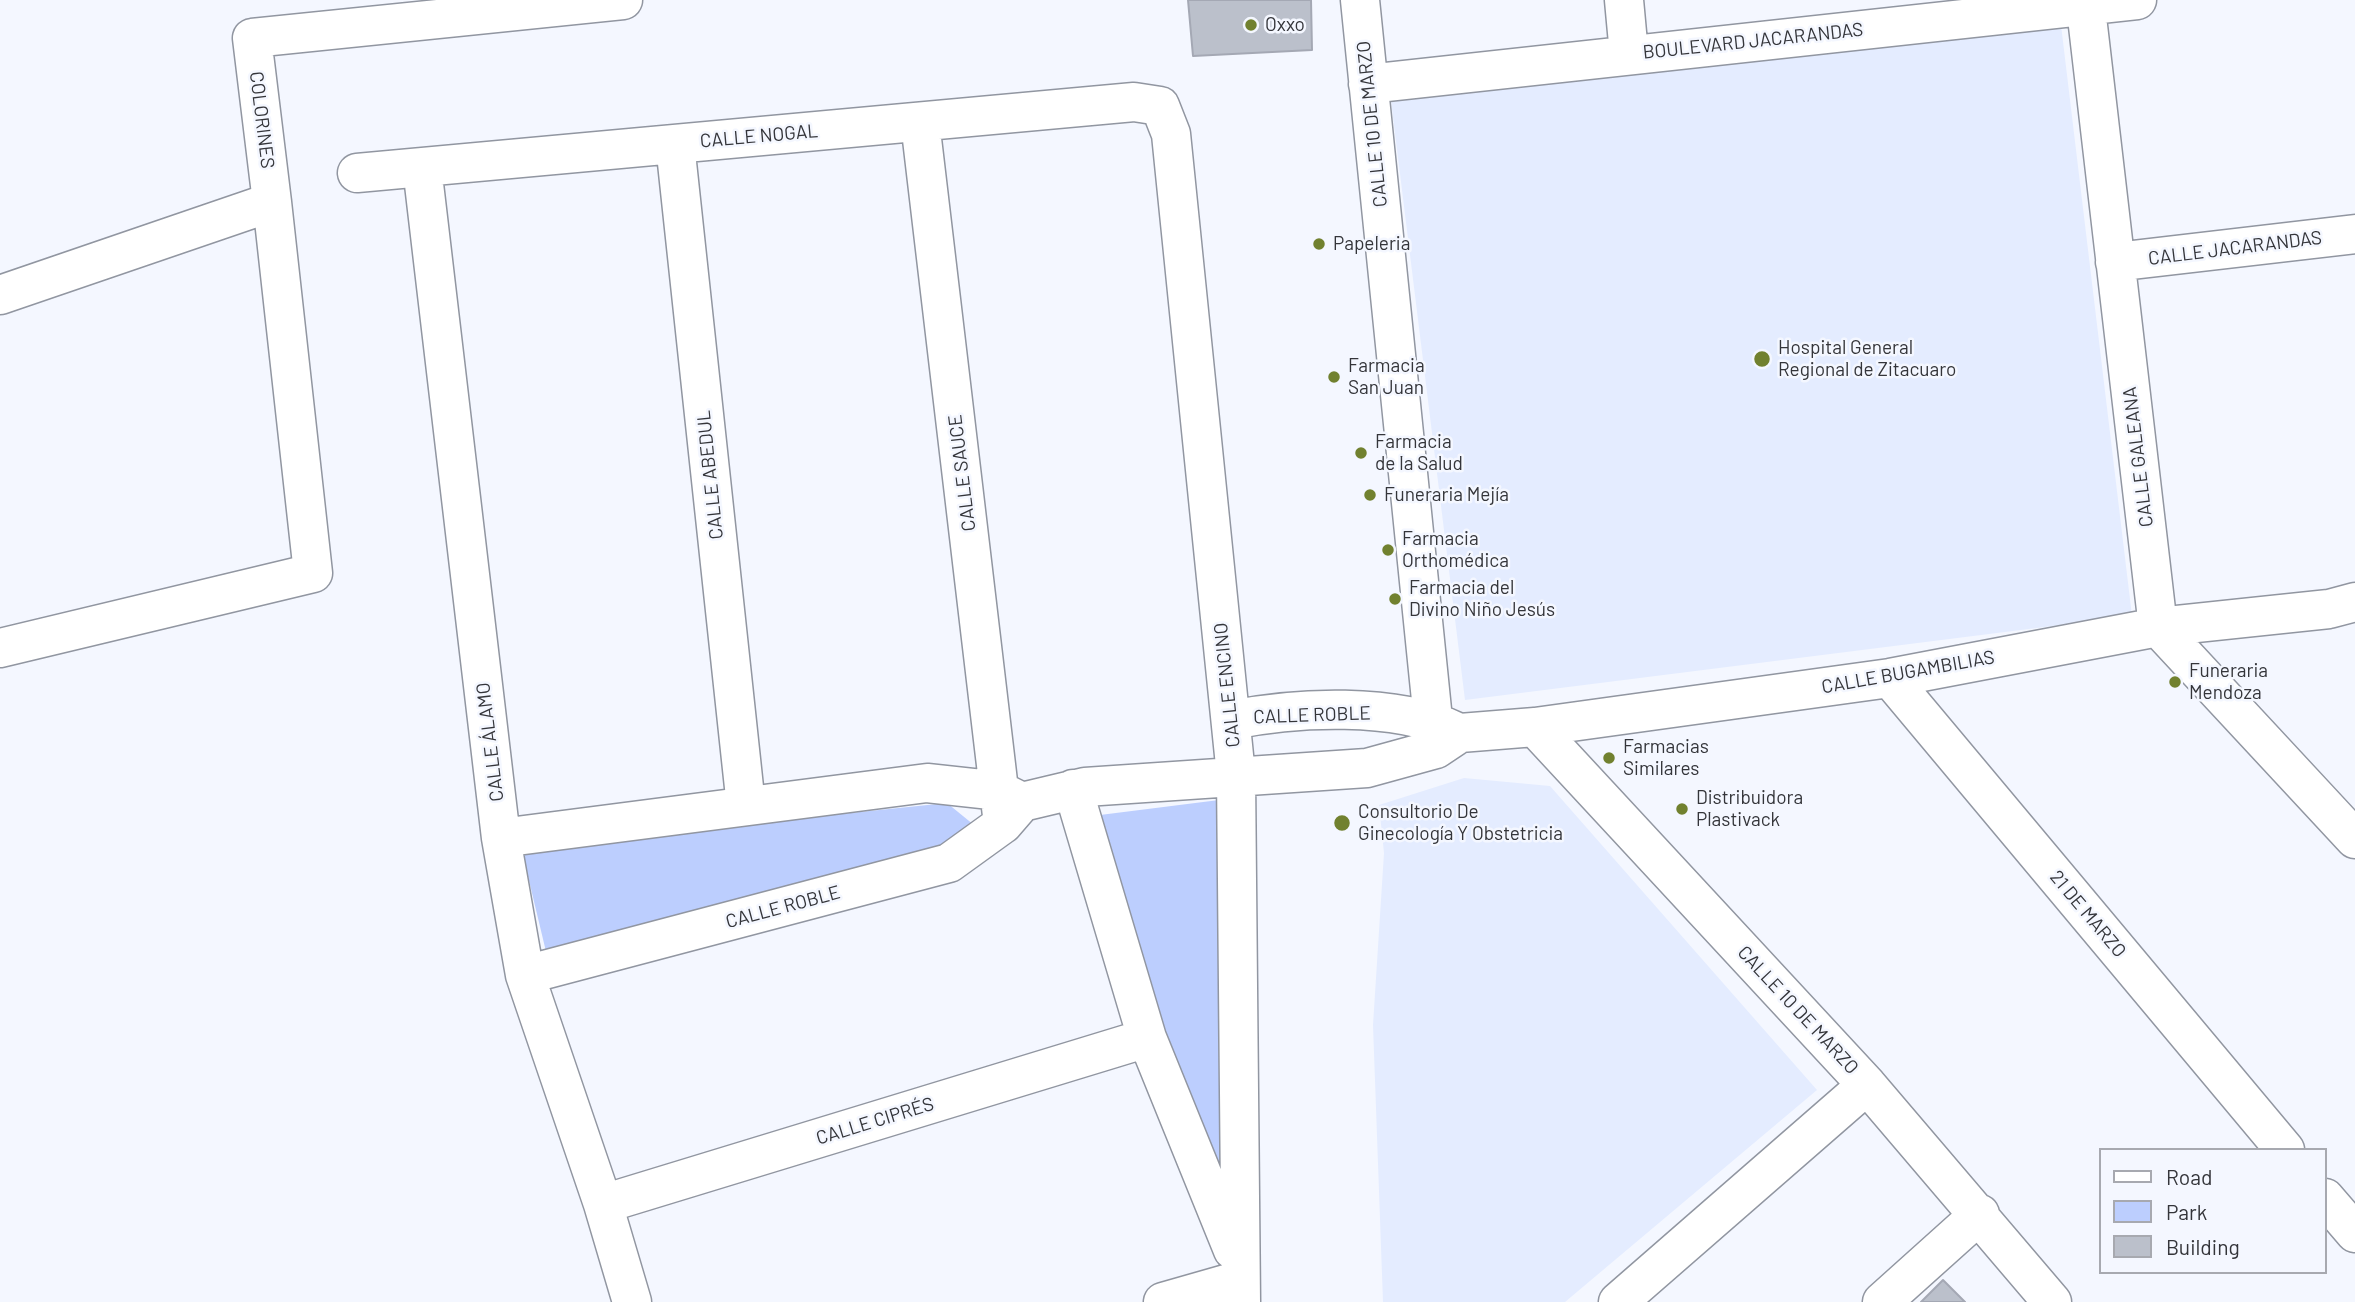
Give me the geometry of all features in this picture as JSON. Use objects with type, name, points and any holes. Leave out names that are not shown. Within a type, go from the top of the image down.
[{"type":"street","name":"COLORINES","points":[[0,648],[313,573],[252,38],[623,0]]},
{"type":"street","name":"CALLE 10 DE MARZO","points":[[1360,0],[1443,734]]},
{"type":"street","points":[[1624,0],[1629,54]]},
{"type":"street","name":"BOULEVARD JACARANDAS","points":[[1368,84],[2085,3],[2137,0]]},
{"type":"street","name":"CALLE GALEANA","points":[[2085,3],[2158,627]]},
{"type":"street","name":"CALLE NOGAL","points":[[357,173],[1134,102],[1160,106]]},
{"type":"street","name":"CALLE ENCINO","points":[[1160,106],[1171,134],[1236,775],[1241,1283]]},
{"type":"street","name":"CALLE SAUCE","points":[[920,122],[1008,806]]},
{"type":"street","name":"CALLE ABEDUL","points":[[675,144],[746,806]]},
{"type":"street","name":"CALLE ÁLAMO","points":[[422,167],[501,838],[526,975],[603,1203],[632,1302]]},
{"type":"street","points":[[0,295],[272,202]]},
{"type":"street","name":"CALLE JACARANDAS","points":[[2115,262],[2355,234]]},
{"type":"street","name":"CALLE BUGAMBILIAS","points":[[1443,734],[1535,727],[1890,678],[2158,627],[2329,609],[2355,602]]},
{"type":"street","points":[[2158,627],[2355,839]]},
{"type":"street","name":"21 DE MARZO","points":[[1890,678],[2283,1148]]},
{"type":"street","name":"CALLE ROBLE","points":[[1231,720],[1262,714],[1363,710],[1443,734]]},
{"type":"street","name":"CALLE 10 DE MARZO","points":[[1535,727],[1867,1085],[2052,1302]]},
{"type":"street","name":"CALLE ROBLE","points":[[526,975],[949,863],[1008,806],[1073,789],[1236,775],[1367,768],[1443,734]]},
{"type":"street","name":"CALLE ROBLE","points":[[501,838],[927,783],[1008,806]]},
{"type":"street","points":[[1073,789],[1147,1038],[1241,1283],[1163,1302]]},
{"type":"street","name":"CALLE CIPRÉS","points":[[603,1203],[1147,1038]]},
{"type":"street","points":[[1618,1302],[1867,1085]]},
{"type":"street","points":[[2327,1200],[2355,1233]]},
{"type":"street","points":[[1882,1302],[1979,1214]]},
{"type":"shaded area","name":"Hospital General Regional de Zitacuaro","points":[[2061,25],[2132,616],[1465,700],[1391,101]]},
{"type":"shaded area","points":[[1464,778],[1550,786],[1817,1090],[1565,1302],[1383,1302],[1373,1025],[1384,853],[1379,805]]},
{"type":"green space","points":[[1227,799],[1233,1227],[1146,1017],[1100,815]]},
{"type":"green space","points":[[947,803],[974,825],[942,852],[548,960],[521,847]]},
{"type":"building","name":"Oxxo","points":[[1188,0],[1311,0],[1312,50],[1193,56]]},
{"type":"building","points":[[1943,1280],[1965,1302],[1921,1302]]},
{"type":"place","name":"Oxxo","points":[[1251,25]]},
{"type":"place","name":"Papeleria","points":[[1319,244]]},
{"type":"place","name":"Hospital General Regional de Zitacuaro","points":[[1762,359]]},
{"type":"place","name":"Farmacia San Juan","points":[[1334,377]]},
{"type":"place","name":"Farmacia de la Salud","points":[[1361,453]]},
{"type":"place","name":"Funeraria Mejía","points":[[1370,495]]},
{"type":"place","name":"Farmacia Orthomédica","points":[[1388,550]]},
{"type":"place","name":"Farmacia del Divino Niño Jesús","points":[[1395,599]]},
{"type":"place","name":"Funeraria Mendoza","points":[[2175,682]]},
{"type":"place","name":"Farmacias Similares","points":[[1609,758]]},
{"type":"place","name":"Distribuidora Plastivack","points":[[1682,809]]},
{"type":"place","name":"Consultorio De Ginecología Y Obstetricia","points":[[1342,823]]}]
